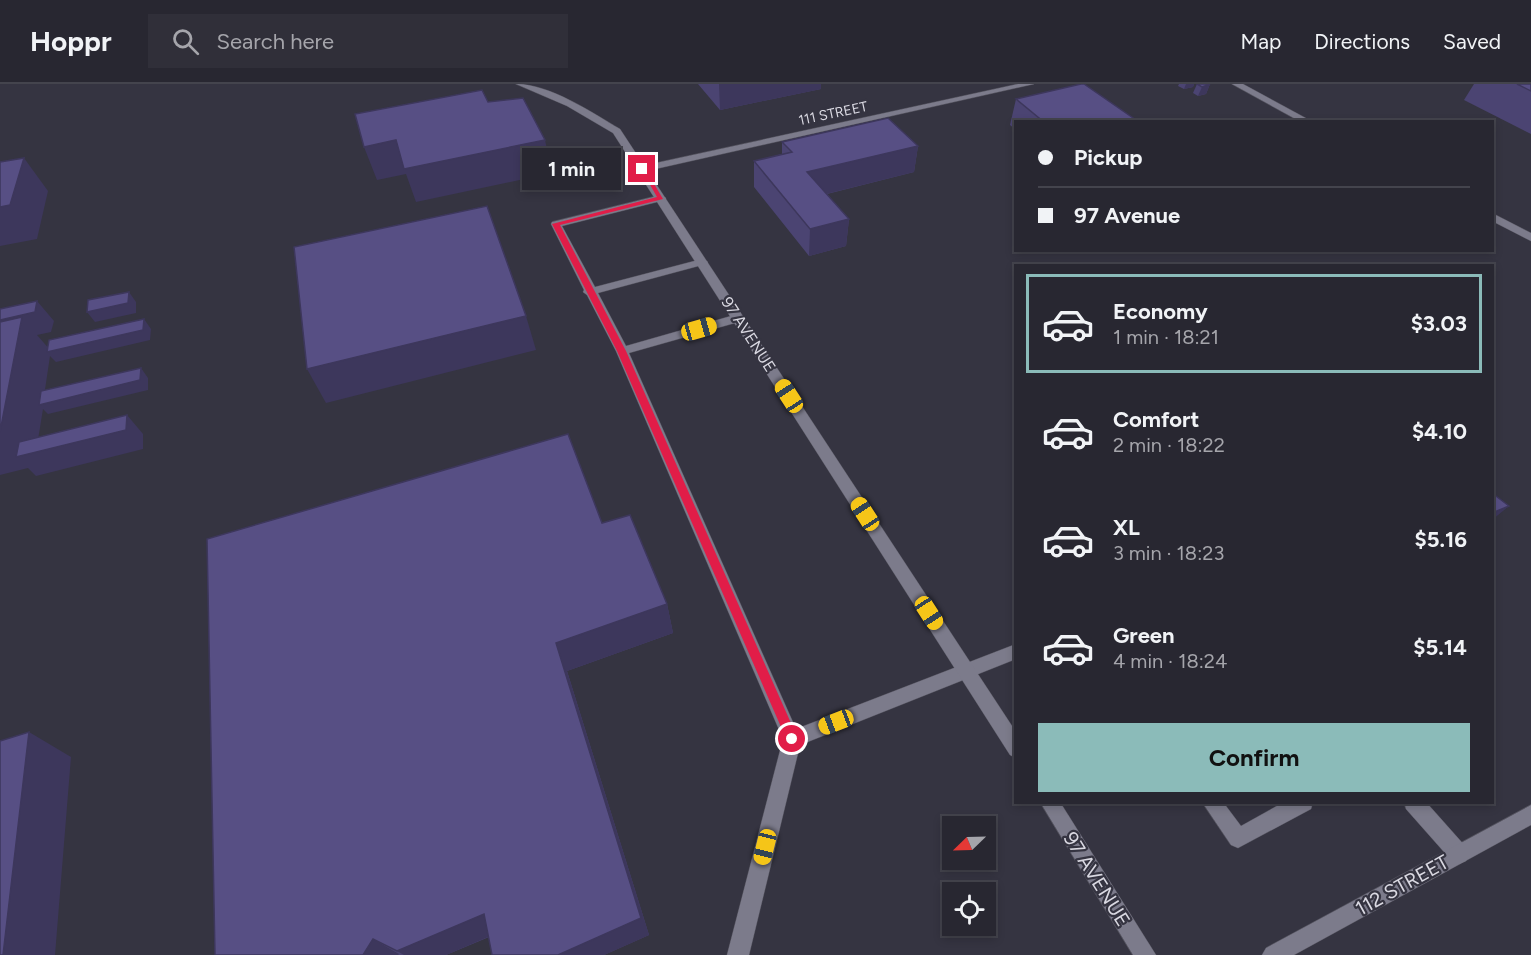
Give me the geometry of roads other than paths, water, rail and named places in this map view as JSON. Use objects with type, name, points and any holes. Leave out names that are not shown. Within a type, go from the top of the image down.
[{"type":"street","name":"97 AVENUE","points":[[520,84],[570,104],[617,131],[1014,746]]},
{"type":"street","name":"111 STREET","points":[[642,169],[1030,84]]},
{"type":"street","points":[[1236,84],[1305,120]]},
{"type":"street","points":[[661,198],[556,224],[589,292],[622,351],[792,739],[738,955]]},
{"type":"street","points":[[1494,217],[1531,238]]},
{"type":"street","points":[[589,292],[702,262]]},
{"type":"street","points":[[622,351],[738,318]]},
{"type":"street","points":[[792,739],[1014,652]]},
{"type":"street","name":"97 AVENUE","points":[[1050,804],[1145,955]]},
{"type":"street","points":[[1212,804],[1238,838],[1300,804]]},
{"type":"street","points":[[1415,804],[1460,854]]},
{"type":"street","name":"112 STREET","points":[[1273,955],[1531,814]]}]
